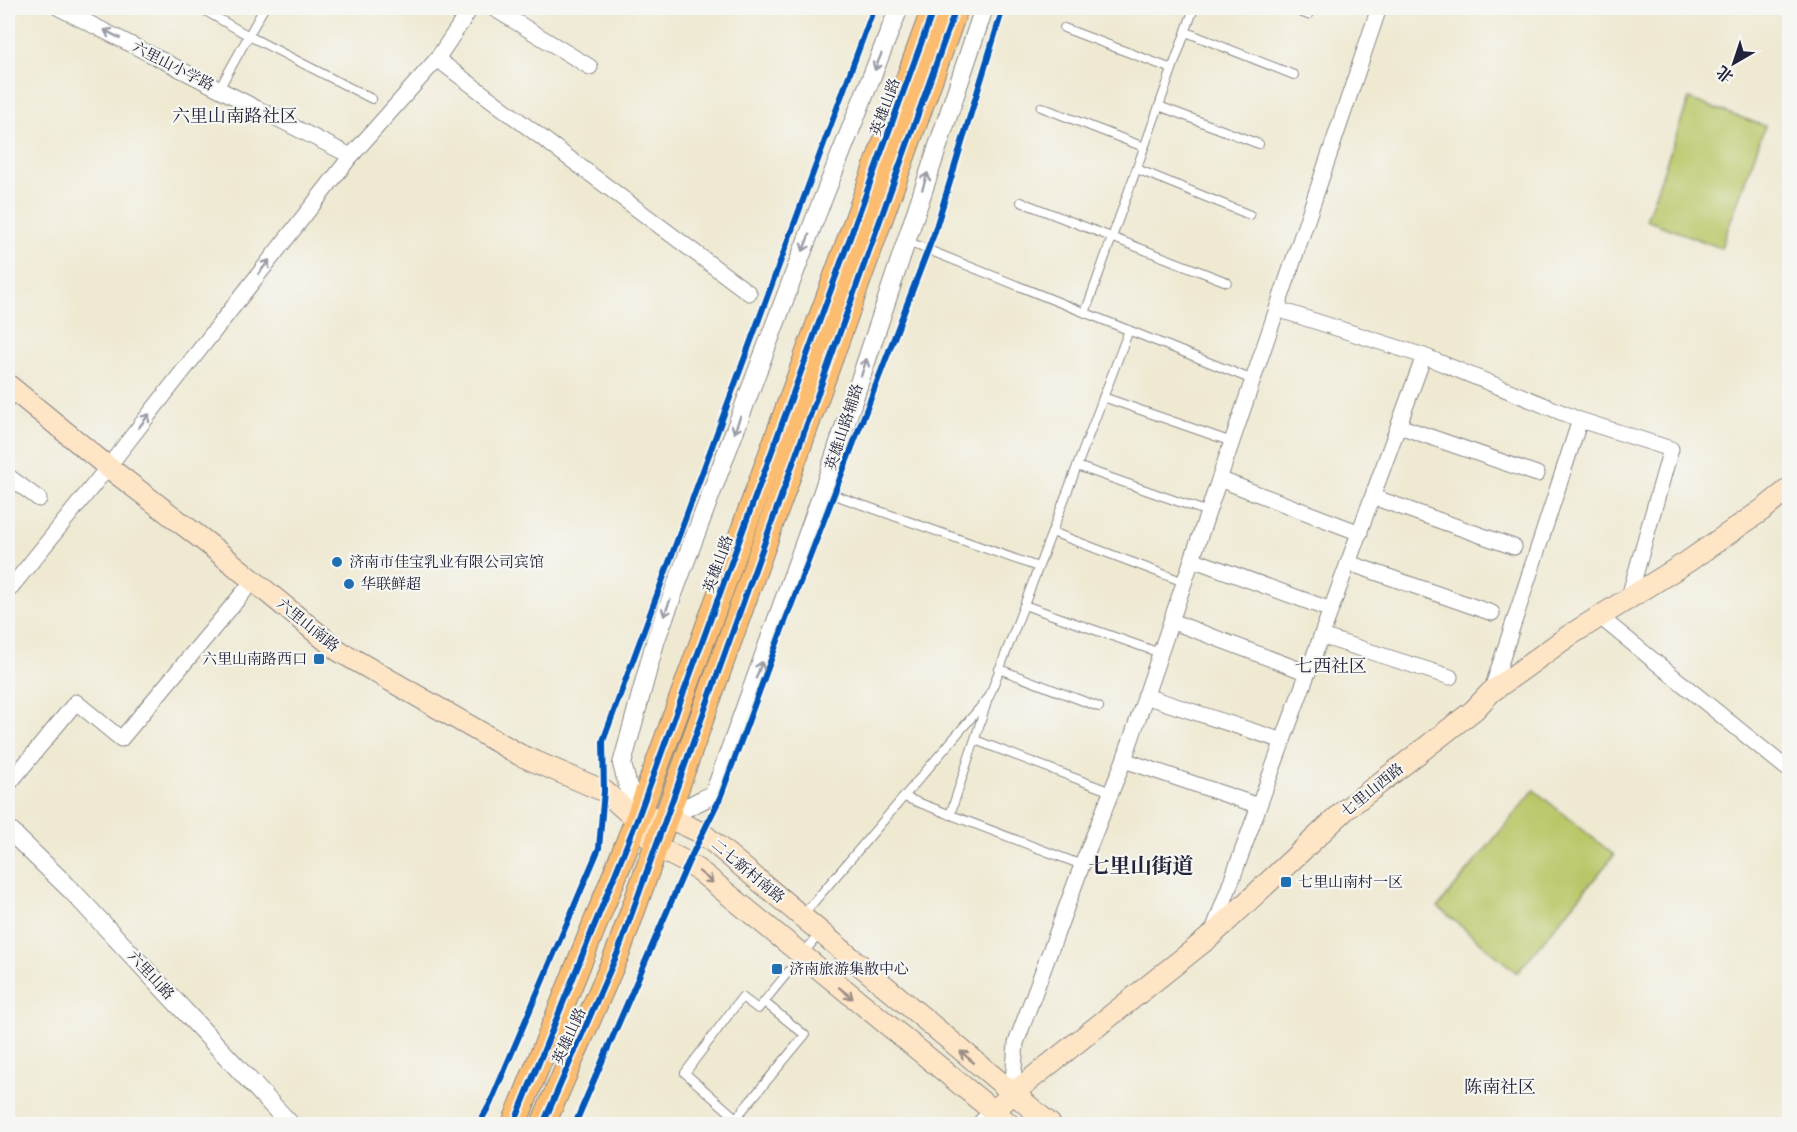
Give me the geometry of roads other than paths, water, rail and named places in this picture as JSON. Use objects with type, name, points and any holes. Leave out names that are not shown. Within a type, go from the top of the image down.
[{"type":"main road","name":"英雄山路","points":[[514,1125],[638,820],[934,8]]},
{"type":"main road","name":"英雄山路","points":[[543,1125],[618,952],[957,8]]},
{"type":"main road","name":"六里山南路","points":[[10,392],[211,546],[339,651],[520,755],[604,791],[638,820]]},
{"type":"main road","name":"七里山西路","points":[[994,1120],[1012,1095],[1211,936],[1345,810],[1474,710],[1491,692],[1567,637],[1688,562],[1790,488]]},
{"type":"main road","points":[[638,820],[667,817]]},
{"type":"main road","name":"二七新村南路","points":[[667,817],[702,833],[1050,1125]]},
{"type":"main road","name":"二七新村南路","points":[[638,820],[656,847],[688,863],[994,1120]]},
{"type":"street","name":"六里山小学路","points":[[63,8],[351,156]]},
{"type":"street","points":[[8,591],[351,156],[436,59],[471,8]]},
{"type":"street","points":[[493,8],[590,67]]},
{"type":"street","points":[[638,820],[622,764],[656,639],[816,216],[899,8]]},
{"type":"street","name":"英雄山路辅路","points":[[667,817],[714,794],[823,491],[984,8]]},
{"type":"street","points":[[1012,1095],[1016,1043],[1082,865],[1124,760],[1379,8]]},
{"type":"street","points":[[436,59],[749,293]]},
{"type":"street","points":[[1277,309],[1424,356],[1580,420],[1671,449],[1628,600]]},
{"type":"street","points":[[1211,936],[1424,356]]},
{"type":"street","points":[[1491,692],[1580,420]]},
{"type":"street","points":[[1399,426],[1537,474]]},
{"type":"street","points":[[8,476],[39,499]]},
{"type":"street","points":[[1219,479],[1360,533]]},
{"type":"street","points":[[1372,497],[1514,548]]},
{"type":"street","points":[[1192,559],[1331,610]]},
{"type":"street","points":[[1348,562],[1492,613]]},
{"type":"street","points":[[8,785],[76,702],[121,739],[253,581]]},
{"type":"street","points":[[1600,617],[1790,771]]},
{"type":"street","points":[[1171,621],[1308,673]]},
{"type":"street","points":[[1322,636],[1449,677]]},
{"type":"street","points":[[1145,696],[1283,741]]},
{"type":"street","points":[[1124,760],[1259,806]]},
{"type":"street","name":"六里山路","points":[[8,829],[72,891],[290,1125]]},
{"type":"lane","points":[[200,8],[249,36],[372,99]]},
{"type":"lane","points":[[219,89],[264,8]]},
{"type":"lane","points":[[1085,313],[1194,8]]},
{"type":"lane","points":[[1290,8],[1308,15]]},
{"type":"lane","points":[[1064,28],[1172,69]]},
{"type":"lane","points":[[1185,32],[1294,75]]},
{"type":"lane","points":[[1159,106],[1260,144]]},
{"type":"lane","points":[[1041,107],[1144,147]]},
{"type":"lane","points":[[1137,169],[1250,215]]},
{"type":"lane","points":[[1021,202],[1227,282]]},
{"type":"lane","points":[[905,241],[1253,380]]},
{"type":"lane","points":[[950,815],[999,669],[1129,330]]},
{"type":"lane","points":[[1103,397],[1232,442]]},
{"type":"lane","points":[[1077,466],[1208,512]]},
{"type":"lane","points":[[823,491],[1038,567]]},
{"type":"lane","points":[[1052,532],[1184,582]]},
{"type":"lane","points":[[1024,605],[1160,653]]},
{"type":"lane","points":[[999,669],[1099,707]]},
{"type":"lane","points":[[801,917],[989,697]]},
{"type":"lane","points":[[975,740],[1111,792]]},
{"type":"lane","points":[[904,797],[1082,865]]},
{"type":"lane","points":[[764,1002],[805,1035],[736,1118],[685,1073],[742,998],[758,1009],[820,933]]},
{"type":"place","name":"济南市佳宝乳业有限公司宾馆","points":[[337,562]]},
{"type":"place","name":"华联鲜超","points":[[349,584]]},
{"type":"place","name":"六里山南路西口","points":[[319,659]]},
{"type":"place","name":"七里山南村一区","points":[[1286,882]]},
{"type":"place","name":"济南旅游集散中心","points":[[777,969]]},
{"type":"district","name":"六里山南路社区","points":[[235,116]]},
{"type":"district","name":"七西社区","points":[[1331,666]]},
{"type":"district","name":"七里山街道","points":[[1141,866]]},
{"type":"district","name":"陈南社区","points":[[1500,1087]]}]
